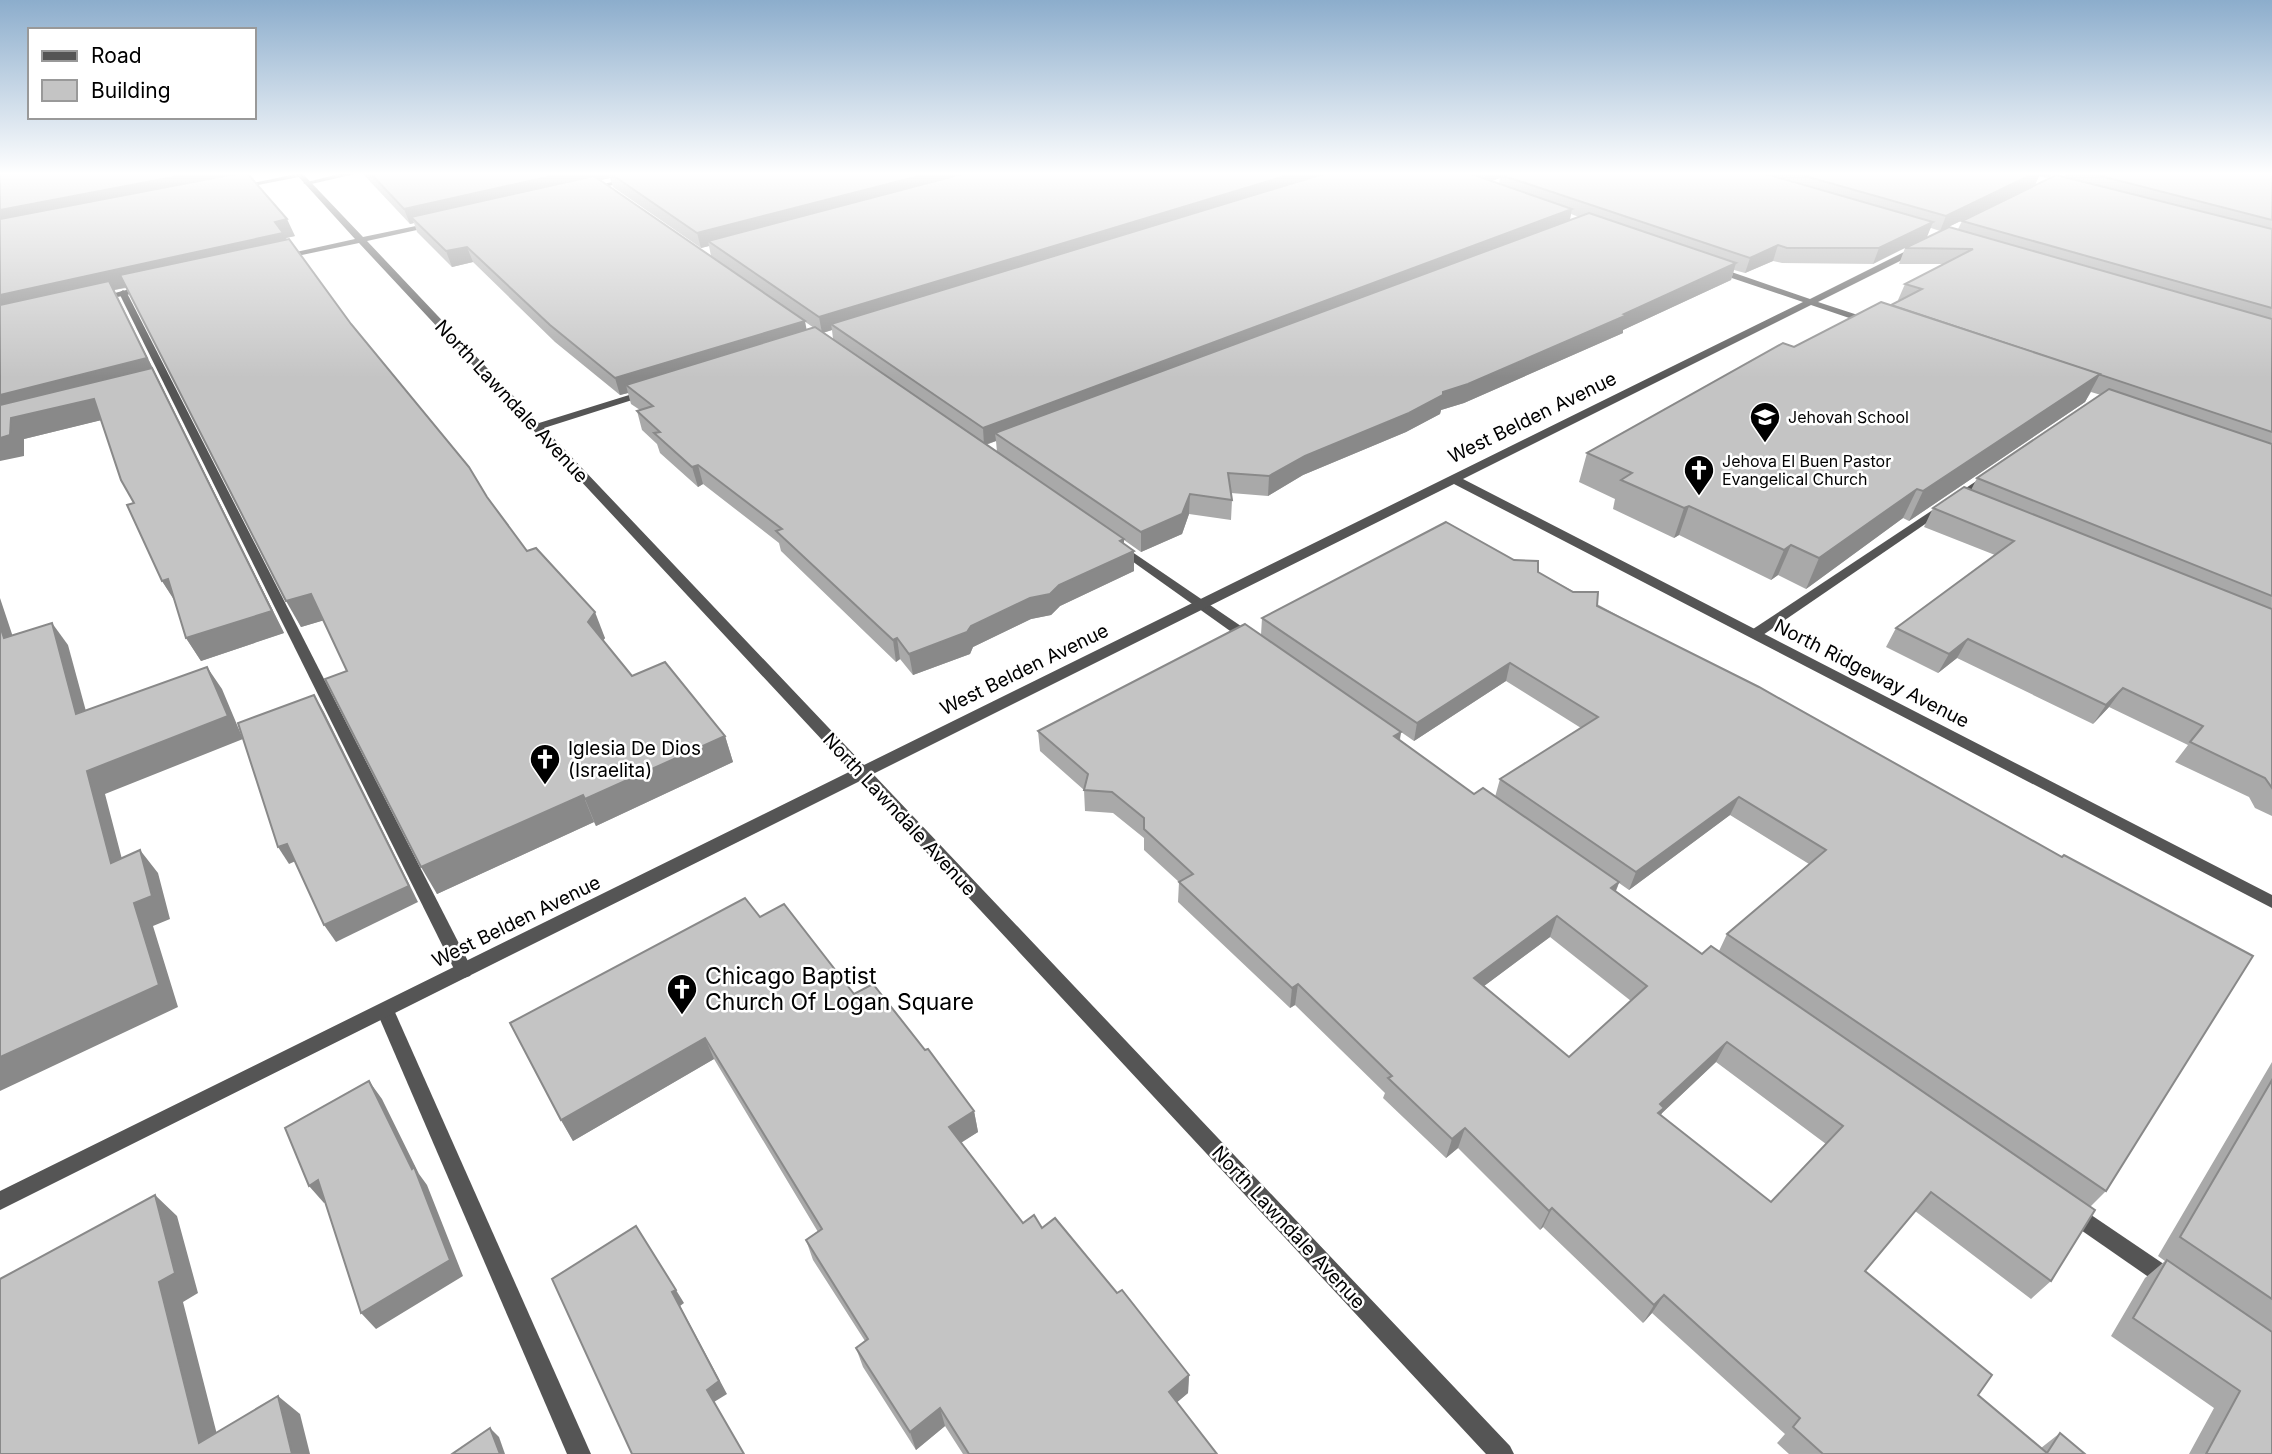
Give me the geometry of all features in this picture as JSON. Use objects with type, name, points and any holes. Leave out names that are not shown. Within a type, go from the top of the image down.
[{"type":"street","points":[[264,261],[352,242]]},
{"type":"street","name":"North Lawndale Avenue","points":[[362,242],[1502,1454]]},
{"type":"street","name":"West Belden Avenue","points":[[0,1201],[1930,243]]},
{"type":"street","points":[[1702,265],[1885,327]]},
{"type":"street","points":[[96,299],[161,285]]},
{"type":"street","points":[[123,293],[161,382],[464,971]]},
{"type":"street","points":[[536,426],[660,389]]},
{"type":"street","points":[[1755,634],[2000,468]]},
{"type":"street","name":"North Ridgeway Avenue","points":[[1454,479],[2272,902]]},
{"type":"street","points":[[1956,499],[1969,504]]},
{"type":"street","points":[[1104,537],[1261,646]]},
{"type":"street","points":[[385,1010],[579,1454]]},
{"type":"street","points":[[2056,1201],[2181,1288]]},
{"type":"building","points":[[0,242],[243,242],[0,295]]},
{"type":"building","points":[[276,242],[291,242],[351,324],[469,467],[487,497],[527,551],[536,548],[595,612],[588,622],[632,676],[665,662],[725,736],[585,799],[583,795],[421,867],[325,679],[347,671],[311,594],[286,601],[120,275]]},
{"type":"building","points":[[437,242],[690,242],[805,321],[615,378],[550,325],[467,247],[446,251]]},
{"type":"building","points":[[709,242],[1068,242],[819,317]]},
{"type":"building","points":[[1100,242],[1484,242],[983,428],[831,324]]},
{"type":"building","points":[[1511,242],[1674,242],[1736,263],[1624,314],[1627,315],[1468,384],[1443,392],[1443,395],[1409,413],[1305,456],[1269,476],[1228,473],[1232,500],[1190,494],[1182,514],[1141,532],[995,433]]},
{"type":"building","points":[[1702,242],[1892,242],[1879,248],[1787,248],[1778,245],[1750,258]]},
{"type":"building","points":[[1918,242],[2001,242],[2272,319],[2272,432],[1891,305],[1922,289],[1905,284],[1973,249],[1905,248]]},
{"type":"building","points":[[2036,242],[2272,242],[2272,308]]},
{"type":"building","points":[[109,281],[147,358],[0,395],[0,305]]},
{"type":"building","points":[[1881,302],[2100,374],[1923,491],[1917,489],[1819,558],[1791,545],[1784,550],[1689,506],[1684,508],[1621,480],[1632,473],[1587,453],[1783,343],[1794,347]]},
{"type":"building","points":[[815,327],[1124,539],[1120,541],[1134,551],[1059,585],[1050,594],[1030,598],[971,626],[967,632],[909,654],[897,638],[893,640],[776,531],[782,529],[698,465],[692,467],[654,433],[660,432],[637,411],[653,406],[626,385]]},
{"type":"building","points":[[152,368],[272,611],[186,638],[168,579],[162,581],[127,505],[134,503],[121,480],[94,399],[11,418],[10,435],[0,438],[0,405]]},
{"type":"building","points":[[2109,389],[2272,444],[2272,596],[1977,478]]},
{"type":"building","points":[[1964,487],[2272,609],[2272,788],[2265,778],[2190,742],[2203,726],[2123,688],[2106,705],[1968,639],[1949,654],[1896,628],[2014,541],[1933,508]]},
{"type":"building","points":[[1446,522],[1514,560],[1538,561],[1538,572],[1573,592],[1598,592],[1597,606],[1759,687],[2062,857],[2064,855],[2253,956],[2106,1191],[1727,934],[1826,850],[1739,797],[1636,872],[1500,779],[1598,717],[1510,663],[1417,723],[1262,618]]},
{"type":"building","points":[[52,623],[76,714],[207,667],[228,716],[87,771],[111,863],[140,850],[152,896],[134,903],[159,985],[0,1057],[0,626],[4,638]]},
{"type":"building","points":[[1245,624],[1401,732],[1394,736],[1474,794],[1483,788],[1619,882],[1611,888],[1702,954],[1711,946],[2095,1210],[2051,1281],[1931,1192],[1865,1271],[1992,1375],[1978,1395],[2047,1453],[2060,1433],[2085,1454],[1823,1454],[1793,1427],[1800,1418],[1664,1295],[1654,1305],[1552,1208],[1549,1211],[1465,1128],[1452,1139],[1388,1078],[1392,1076],[1298,984],[1292,988],[1179,882],[1193,874],[1144,829],[1144,818],[1112,792],[1084,790],[1088,774],[1038,731]],"holes":[[[1557,916],[1647,986],[1569,1057],[1474,978]],[[1727,1042],[1843,1126],[1771,1202],[1658,1113],[1664,1108],[1660,1104]]]},
{"type":"building","points":[[314,695],[409,886],[324,925],[287,844],[278,847],[238,723]]},
{"type":"building","points":[[745,898],[760,917],[784,904],[854,994],[873,984],[925,1050],[928,1049],[974,1111],[949,1127],[1023,1223],[1034,1215],[1042,1228],[1055,1218],[1117,1293],[1122,1290],[1189,1375],[1169,1392],[1217,1454],[969,1454],[940,1408],[910,1432],[856,1348],[868,1339],[806,1240],[822,1229],[705,1038],[561,1120],[510,1023]]},
{"type":"building","points":[[2272,1080],[2272,1299],[2180,1237]]},
{"type":"building","points":[[369,1081],[412,1169],[414,1167],[450,1260],[361,1313],[318,1180],[309,1186],[285,1128]]},
{"type":"building","points":[[155,1195],[175,1273],[159,1282],[199,1443],[278,1396],[292,1454],[0,1454],[0,1279]]},
{"type":"building","points":[[636,1226],[676,1290],[672,1292],[719,1381],[707,1390],[744,1454],[632,1454],[552,1279]]},
{"type":"building","points":[[2167,1260],[2272,1332],[2272,1454],[2206,1454],[2240,1391],[2133,1318]]},
{"type":"building","points":[[490,1428],[500,1454],[452,1454]]},
{"type":"place","name":"Jehovah School","points":[[1765,444]]},
{"type":"place","name":"Jehova El Buen Pastor Evangelical Church","points":[[1699,497]]},
{"type":"place","name":"Iglesia De Dios (Israelita)","points":[[545,786]]},
{"type":"place","name":"Chicago Baptist Church Of Logan Square","points":[[682,1016]]}]
